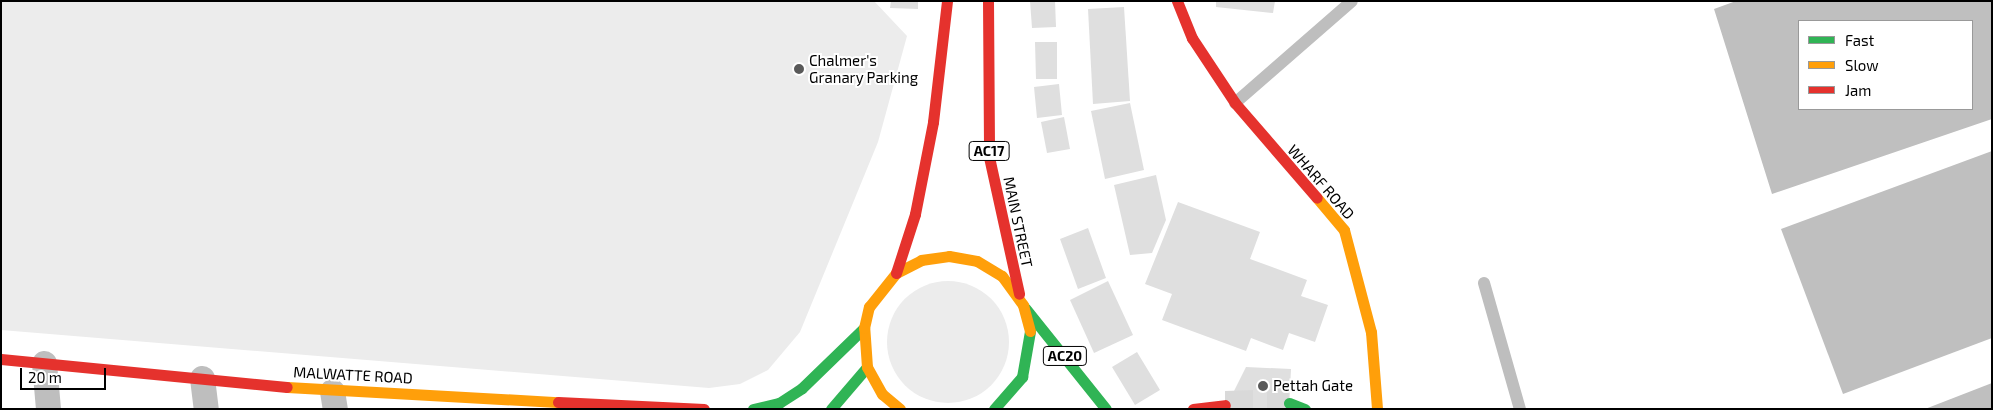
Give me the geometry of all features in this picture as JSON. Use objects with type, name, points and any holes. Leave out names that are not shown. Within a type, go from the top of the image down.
[{"type":"main road","points":[[900,409],[882,394],[867,367],[864,328],[869,307],[896,273],[915,214],[931,131],[947,1]]},
{"type":"main road","name":"MAIN STREET","points":[[988,1],[989,157],[1021,301],[1030,328],[1029,353],[1022,377],[994,409]]},
{"type":"main road","name":"WHARF ROAD","points":[[1177,1],[1192,38],[1235,103],[1344,230],[1371,332],[1377,409]]},
{"type":"main road","points":[[896,273],[921,260],[949,256],[977,261],[1002,276],[1021,301]]},
{"type":"main road","name":"AC20","points":[[1021,301],[1106,409]]},
{"type":"main road","points":[[753,409],[778,403],[802,388],[864,328]]},
{"type":"main road","name":"MALWATTE ROAD","points":[[1,358],[202,378],[334,400],[704,409]]},
{"type":"main road","points":[[831,409],[867,367]]},
{"type":"main road","points":[[1289,403],[1305,409]]},
{"type":"main road","points":[[1194,409],[1224,405]]},
{"type":"street","points":[[44,363],[48,409]]},
{"type":"street","points":[[202,378],[206,409]]},
{"type":"lane","points":[[1235,103],[1352,1]]},
{"type":"lane","points":[[1484,284],[1520,409]]},
{"type":"shaded area","points":[[1,1],[874,1],[907,36],[878,142],[800,332],[768,370],[740,384],[709,388],[1,330]]},
{"type":"shaded area","points":[[1736,1],[1992,1],[1992,119],[1772,194],[1714,9]]},
{"type":"shaded area","points":[[1992,151],[1992,338],[1843,394],[1781,229]]},
{"type":"shaded area","points":[[948,281],[960,282],[971,286],[982,291],[991,299],[999,308],[1004,319],[1008,330],[1008,354],[1004,365],[999,376],[991,385],[982,393],[971,398],[960,402],[948,403],[936,402],[925,398],[914,393],[905,385],[897,376],[892,365],[888,354],[887,342],[888,330],[892,319],[897,308],[905,299],[914,291],[925,286],[936,282]]},
{"type":"shaded area","points":[[1992,383],[1992,409],[1925,409]]},
{"type":"building","points":[[891,1],[918,1],[918,9],[890,8]]},
{"type":"building","points":[[1030,1],[1055,1],[1056,27],[1032,28]]},
{"type":"building","points":[[1216,1],[1275,1],[1273,13],[1216,7]]},
{"type":"building","points":[[1124,7],[1130,101],[1093,104],[1088,9]]},
{"type":"building","points":[[1035,42],[1057,42],[1057,79],[1036,79]]},
{"type":"building","points":[[1059,84],[1062,115],[1037,118],[1034,87]]},
{"type":"building","points":[[1130,103],[1144,170],[1105,179],[1091,111]]},
{"type":"building","points":[[1064,117],[1070,149],[1047,153],[1041,122]]},
{"type":"building","points":[[1156,175],[1166,220],[1152,253],[1130,255],[1114,185]]},
{"type":"building","points":[[1178,202],[1260,232],[1250,259],[1307,280],[1301,296],[1328,305],[1315,342],[1289,333],[1283,350],[1251,338],[1246,351],[1162,320],[1172,294],[1145,284]]},
{"type":"building","points":[[1088,228],[1106,278],[1078,289],[1060,239]]},
{"type":"building","points":[[1108,281],[1133,335],[1094,353],[1070,300]]},
{"type":"building","points":[[1137,352],[1160,390],[1135,405],[1112,367]]},
{"type":"building","name":"Pettah Gate","points":[[1246,367],[1291,369],[1289,409],[1225,409]]},
{"type":"tunnel","points":[[1225,405],[1289,403]]},
{"type":"traffic: fast","points":[[1025,308],[1106,409]]},
{"type":"traffic: fast","points":[[753,409],[779,403],[802,388],[864,328]]},
{"type":"traffic: fast","points":[[994,409],[1022,377],[1030,331]]},
{"type":"traffic: fast","points":[[831,409],[867,367]]},
{"type":"traffic: fast","points":[[1289,403],[1305,409]]},
{"type":"traffic: slow","points":[[1317,198],[1344,230],[1371,332],[1377,409]]},
{"type":"traffic: slow","points":[[900,409],[882,394],[867,367],[864,328],[869,307],[896,273],[921,260],[949,256],[977,261],[1002,276],[1023,305],[1030,331]]},
{"type":"traffic: slow","points":[[287,387],[558,402]]},
{"type":"traffic: jam","points":[[896,273],[915,214],[933,122],[947,1]]},
{"type":"traffic: jam","points":[[988,1],[989,157],[1019,294]]},
{"type":"traffic: jam","points":[[1177,1],[1192,38],[1235,103],[1317,198]]},
{"type":"traffic: jam","points":[[1,359],[287,387]]},
{"type":"traffic: jam","points":[[558,402],[704,409]]},
{"type":"traffic: jam","points":[[1193,409],[1225,405]]},
{"type":"place","name":"Chalmer's Granary Parking","points":[[799,69]]},
{"type":"place","name":"Pettah Gate","points":[[1263,386]]}]
